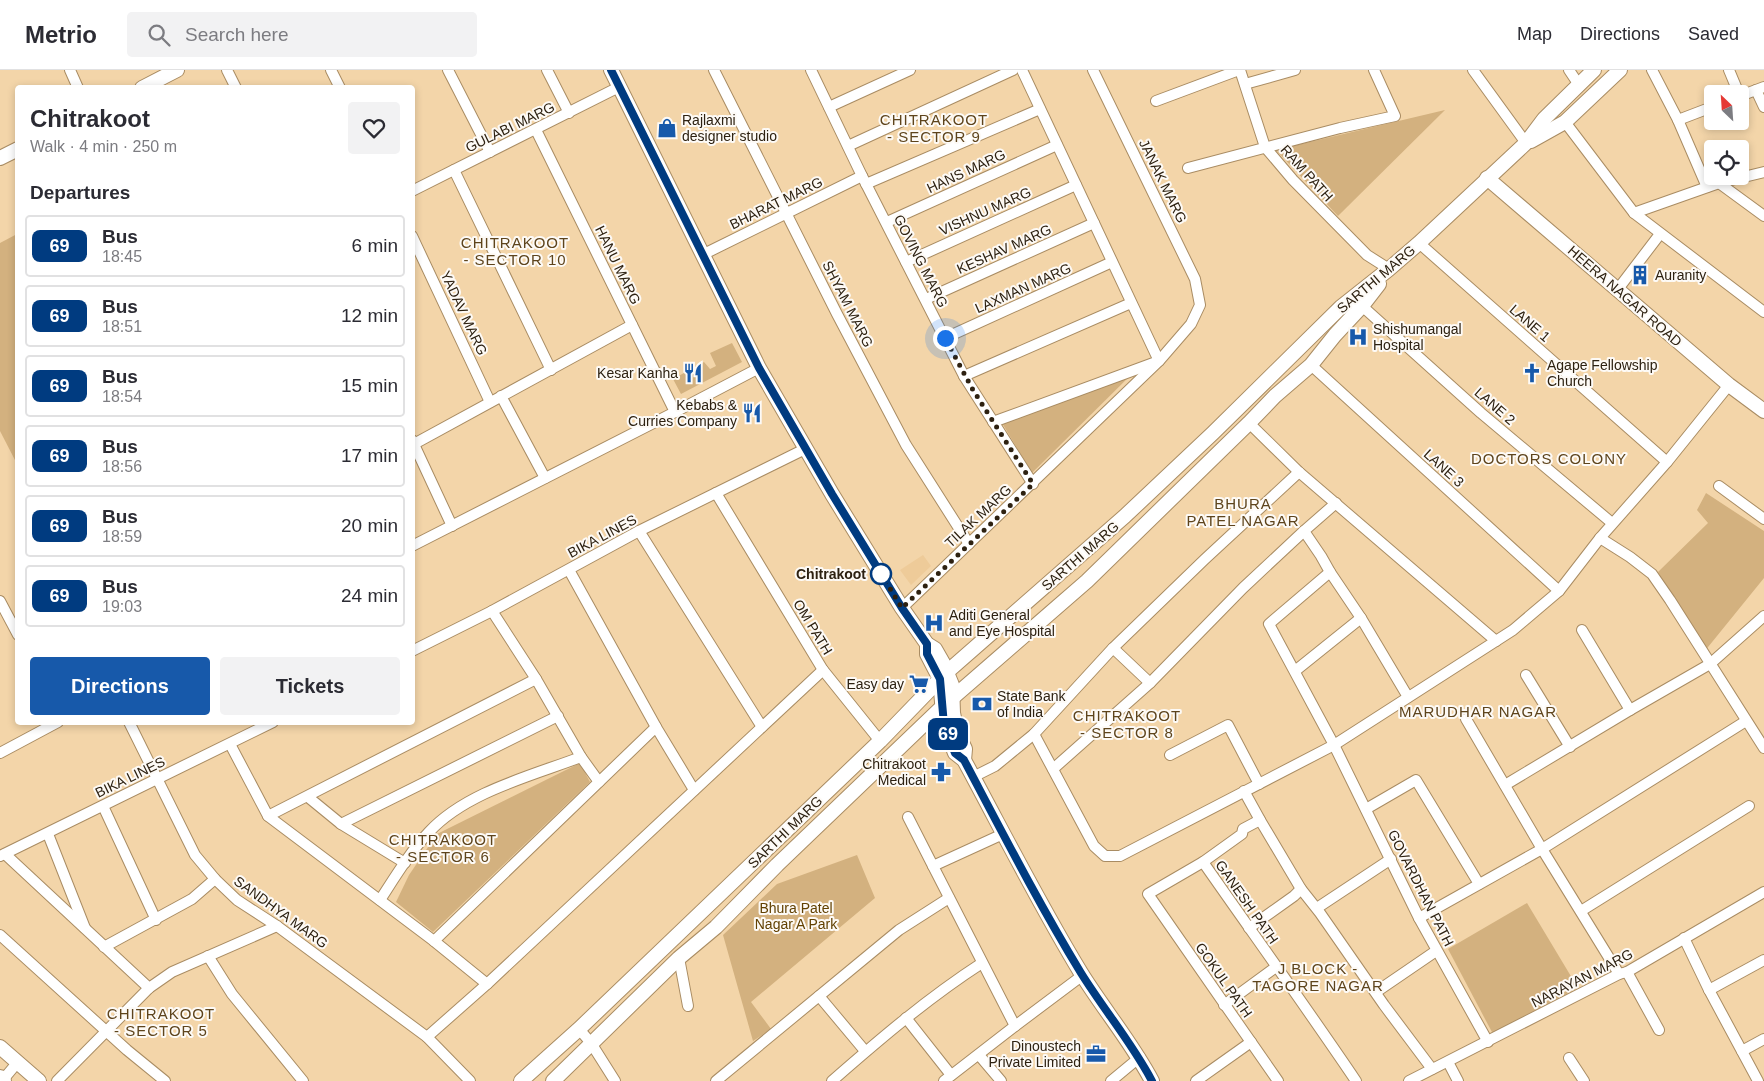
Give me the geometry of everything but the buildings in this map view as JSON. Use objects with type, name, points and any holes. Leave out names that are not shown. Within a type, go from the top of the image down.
[{"type":"street","points":[[70,70],[77,85]]},
{"type":"street","points":[[148,85],[176,70]]},
{"type":"street","points":[[226,70],[234,85]]},
{"type":"street","points":[[331,70],[338,85]]},
{"type":"street","points":[[448,70],[490,152]]},
{"type":"street","points":[[547,70],[569,113]]},
{"type":"street","points":[[611,70],[759,368],[902,608],[927,644],[936,649],[944,675],[952,685],[953,713],[957,732],[965,749],[964,760]]},
{"type":"street","name":"SHYAM MARG","points":[[714,70],[837,314],[906,445],[969,544]]},
{"type":"street","name":"GOVING MARG","points":[[811,70],[864,180],[964,376],[1033,484]]},
{"type":"street","points":[[829,107],[910,70]]},
{"type":"street","points":[[848,146],[1013,70]]},
{"type":"street","points":[[993,422],[1159,361],[1022,70]]},
{"type":"street","name":"JANAK MARG","points":[[1094,70],[1195,279],[1200,305]]},
{"type":"street","points":[[1156,101],[1239,70]]},
{"type":"street","name":"RAM PATH","points":[[1239,70],[1266,147],[1293,180],[1366,255],[1390,269]]},
{"type":"street","points":[[1245,84],[1295,70]]},
{"type":"street","points":[[1188,168],[1340,128],[1395,116],[1374,70]]},
{"type":"street","points":[[1473,70],[1526,143],[1564,122],[1620,70]]},
{"type":"street","points":[[1569,70],[1579,85]]},
{"type":"street","name":"SARTHI MARG","points":[[521,1081],[579,1029],[880,741],[944,675],[1073,562],[1186,459],[1341,307],[1390,269],[1526,143],[1544,119],[1594,70]]},
{"type":"street","points":[[1652,70],[1678,120],[1707,187]]},
{"type":"street","points":[[1728,70],[1735,85]]},
{"type":"street","name":"GULABI MARG","points":[[415,190],[619,87]]},
{"type":"street","points":[[1760,89],[1764,107]]},
{"type":"street","name":"BHARAT MARG","points":[[702,254],[864,180],[1040,109]]},
{"type":"street","points":[[1678,120],[1704,110]]},
{"type":"street","points":[[1564,122],[1634,213],[1764,312]]},
{"type":"street","name":"HANU MARG","points":[[536,130],[675,412]]},
{"type":"street","name":"HANS MARG","points":[[887,222],[1057,145]]},
{"type":"street","points":[[0,158],[15,151]]},
{"type":"street","points":[[454,170],[550,370]]},
{"type":"street","points":[[1749,176],[1764,172]]},
{"type":"street","name":"HEERA NAGAR ROAD","points":[[1487,178],[1729,385],[1763,408]]},
{"type":"street","name":"VISHNU MARG","points":[[906,262],[1076,185]]},
{"type":"street","points":[[1634,213],[1713,185]]},
{"type":"street","points":[[1722,185],[1764,216]]},
{"type":"street","name":"KESHAV MARG","points":[[926,299],[1094,224]]},
{"type":"street","points":[[1618,289],[1660,234]]},
{"type":"street","name":"YADAV MARG","points":[[415,242],[490,402]]},
{"type":"street","name":"LANE 1","points":[[1419,243],[1667,462]]},
{"type":"street","name":"LAXMAN MARG","points":[[945,338],[1112,262]]},
{"type":"street","name":"SARTHI MARG","points":[[553,1081],[679,958],[716,927],[777,865],[942,707],[1086,581],[1249,423],[1274,396],[1311,366],[1335,335],[1362,306],[1390,269]]},
{"type":"street","points":[[964,376],[1131,303]]},
{"type":"street","name":"TILAK MARG","points":[[902,608],[1159,361],[1191,324],[1200,305]]},
{"type":"street","name":"LANE 2","points":[[1362,306],[1481,413],[1612,524]]},
{"type":"street","points":[[415,441],[632,325]]},
{"type":"street","points":[[1296,353],[1311,366]]},
{"type":"street","name":"LANE 3","points":[[1311,366],[1559,590]]},
{"type":"street","points":[[415,544],[759,368]]},
{"type":"street","points":[[1034,734],[1094,846],[1106,856],[1120,856],[1334,745],[1513,630],[1559,590],[1600,538],[1667,462],[1729,385]]},
{"type":"street","points":[[501,396],[545,478]]},
{"type":"street","points":[[1249,423],[1299,472],[1496,641]]},
{"type":"street","points":[[415,446],[452,526]]},
{"type":"street","name":"BIKA LINES","points":[[415,650],[492,611],[639,531],[805,448]]},
{"type":"street","points":[[973,777],[995,766],[1034,734],[1114,648],[1205,559],[1299,472]]},
{"type":"street","points":[[1719,486],[1764,519]]},
{"type":"street","name":"OM PATH","points":[[716,493],[823,670],[880,741]]},
{"type":"street","points":[[1053,769],[1150,683],[1243,588],[1336,503]]},
{"type":"street","points":[[639,531],[762,727]]},
{"type":"street","points":[[1304,532],[1361,618],[1408,697]]},
{"type":"street","points":[[1600,538],[1652,574],[1764,748]]},
{"type":"street","points":[[1073,562],[1086,581]]},
{"type":"street","points":[[569,570],[656,727],[694,790]]},
{"type":"street","name":"GOVARDHAN PATH","points":[[1330,572],[1269,624],[1334,745],[1436,951],[1488,1042]]},
{"type":"street","points":[[0,602],[15,630]]},
{"type":"street","points":[[492,611],[599,782]]},
{"type":"street","points":[[1295,671],[1361,618]]},
{"type":"street","points":[[1506,785],[1710,664],[1764,618]]},
{"type":"street","points":[[1582,630],[1630,710]]},
{"type":"street","points":[[1114,648],[1150,683]]},
{"type":"street","points":[[427,1037],[487,984],[823,670]]},
{"type":"street","points":[[944,675],[942,696],[944,725],[955,753],[964,760],[1037,898],[1083,975],[1140,1057],[1152,1081]]},
{"type":"street","points":[[1526,675],[1570,747]]},
{"type":"street","points":[[268,816],[536,679]]},
{"type":"street","points":[[341,824],[558,716]]},
{"type":"street","points":[[1466,719],[1542,849],[1659,1030]]},
{"type":"street","points":[[1419,918],[1542,849],[1746,721]]},
{"type":"street","points":[[0,753],[52,725]]},
{"type":"street","name":"SANDHYA MARG","points":[[130,725],[195,855],[215,880],[237,900],[276,926],[427,1037],[470,1081]]},
{"type":"street","name":"BIKA LINES","points":[[3,855],[267,725]]},
{"type":"street","points":[[1170,755],[1228,726],[1259,784]]},
{"type":"street","points":[[434,941],[656,727]]},
{"type":"street","points":[[230,744],[268,816],[434,941],[487,984]]},
{"type":"street","points":[[380,900],[428,832],[451,812],[483,794],[581,756]]},
{"type":"street","points":[[1366,809],[1416,780],[1479,884]]},
{"type":"street","points":[[1244,791],[1301,889],[1317,908],[1432,1069]]},
{"type":"street","points":[[308,797],[341,824],[405,863]]},
{"type":"street","points":[[103,806],[156,920]]},
{"type":"street","points":[[1582,911],[1749,806]]},
{"type":"street","points":[[908,817],[1015,1026]]},
{"type":"street","points":[[1203,862],[1242,834],[1242,828],[1260,820]]},
{"type":"street","points":[[48,834],[86,931]]},
{"type":"street","points":[[933,866],[1003,834]]},
{"type":"street","points":[[3,855],[149,988]]},
{"type":"street","points":[[1317,908],[1391,859]]},
{"type":"street","name":"GOKUL PATH","points":[[1203,862],[1148,894],[1278,1081]]},
{"type":"street","name":"GANESH PATH","points":[[1203,862],[1276,967],[1305,1005],[1356,1081]]},
{"type":"street","points":[[104,947],[192,899],[215,880]]},
{"type":"street","points":[[1249,928],[1301,889]]},
{"type":"street","name":"NARAYAN MARG","points":[[1409,1081],[1623,973],[1764,892]]},
{"type":"street","points":[[716,1081],[899,930],[950,898]]},
{"type":"street","points":[[57,1081],[149,988],[172,972],[276,926]]},
{"type":"street","points":[[0,935],[106,1032],[165,1081]]},
{"type":"street","points":[[1684,938],[1709,990],[1758,1081]]},
{"type":"street","points":[[1376,992],[1436,951]]},
{"type":"street","points":[[208,956],[232,994],[302,1081]]},
{"type":"street","points":[[679,958],[688,1006]]},
{"type":"street","points":[[1709,990],[1764,960]]},
{"type":"street","points":[[832,1081],[865,1051],[938,992],[982,963]]},
{"type":"street","points":[[1224,1005],[1276,967]]},
{"type":"street","points":[[906,1018],[948,1078],[1083,975]]},
{"type":"street","points":[[819,996],[865,1051]]},
{"type":"street","points":[[579,1029],[591,1042],[614,1081]]},
{"type":"street","points":[[1742,1051],[1764,1039]]},
{"type":"street","points":[[1196,1081],[1251,1042]]},
{"type":"street","points":[[0,1047],[39,1081]]},
{"type":"street","points":[[979,1055],[1001,1081]]},
{"type":"street","points":[[1111,1081],[1140,1057]]},
{"type":"street","points":[[1569,1058],[1584,1081]]},
{"type":"street","points":[[1,1080],[18,1062]]},
{"type":"street","points":[[1448,1062],[1458,1081]]},
{"type":"shaded area","points":[[923,555],[931,566],[911,585],[900,570]]},
{"type":"green space","points":[[1445,110],[1338,216],[1276,150]]},
{"type":"green space","points":[[15,235],[15,460],[0,431],[0,243]]},
{"type":"green space","points":[[732,343],[742,362],[681,394],[673,379],[704,362],[710,369],[716,366],[710,353]]},
{"type":"green space","points":[[1144,362],[1032,473],[1002,423]]},
{"type":"green space","points":[[1706,493],[1764,531],[1764,578],[1704,652],[1658,572],[1708,523],[1697,510]]},
{"type":"green space","points":[[580,763],[590,782],[433,932],[396,902],[409,875],[437,834]]},
{"type":"green space","name":"Bhura Patel Nagar A Park","points":[[857,855],[875,898],[751,1002],[771,1029],[753,1041],[723,935],[777,884]]},
{"type":"green space","points":[[1527,903],[1578,988],[1493,1034],[1448,949]]},
{"type":"bus line","name":"69","points":[[611,70],[759,368],[832,494],[902,608],[927,644],[927,654],[940,679],[942,716],[955,753],[964,760],[1037,898],[1083,975],[1140,1057],[1152,1081]]},
{"type":"place","name":"Rajlaxmi designer studio","points":[[667,128]]},
{"type":"place","name":"Auranity","points":[[1640,275]]},
{"type":"place","name":"Shishumangal Hospital","points":[[1358,337]]},
{"type":"place","name":"Kesar Kanha","points":[[693,373]]},
{"type":"place","name":"Agape Fellowship Church","points":[[1532,373]]},
{"type":"place","name":"Kebabs & Curries Company","points":[[752,413]]},
{"type":"place","name":"Chitrakoot","points":[[881,574]]},
{"type":"place","name":"Aditi General and Eye Hospital","points":[[934,623]]},
{"type":"place","name":"Easy day","points":[[919,684]]},
{"type":"place","name":"State Bank of India","points":[[982,704]]},
{"type":"place","name":"Chitrakoot Medical","points":[[941,772]]},
{"type":"place","name":"Dinoustech Private Limited","points":[[1096,1054]]},
{"type":"district","name":"CHITRAKOOT - SECTOR 9","points":[[934,128]]},
{"type":"district","name":"CHITRAKOOT - SECTOR 10","points":[[515,250]]},
{"type":"district","name":"DOCTORS COLONY","points":[[1549,458]]},
{"type":"district","name":"BHURA PATEL NAGAR","points":[[1243,512]]},
{"type":"district","name":"MARUDHAR NAGAR","points":[[1478,711]]},
{"type":"district","name":"CHITRAKOOT - SECTOR 8","points":[[1127,724]]},
{"type":"district","name":"CHITRAKOOT - SECTOR 6","points":[[443,848]]},
{"type":"district","name":"J BLOCK - TAGORE NAGAR","points":[[1318,976]]},
{"type":"district","name":"CHITRAKOOT - SECTOR 5","points":[[161,1022]]},
{"type":"route","points":[[881,574],[902,608],[1033,484],[964,376],[945,338]]}]
